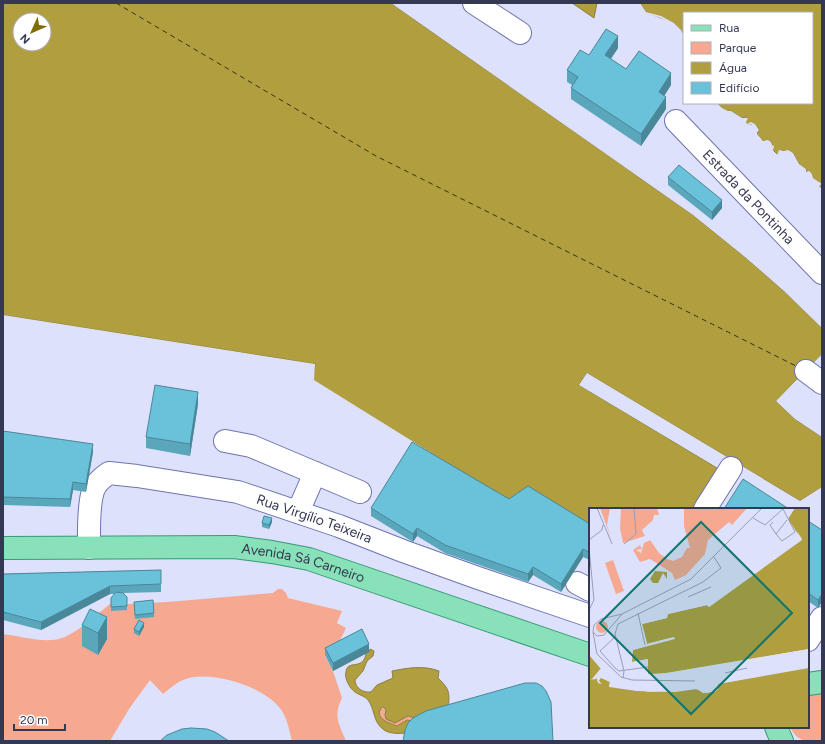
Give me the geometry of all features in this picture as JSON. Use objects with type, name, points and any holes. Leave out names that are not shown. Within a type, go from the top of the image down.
[{"type":"main road","name":"Avenida Sá Carneiro","points":[[3,548],[234,547],[272,552],[309,559],[589,655]]},
{"type":"main road","points":[[809,684],[822,682]]},
{"type":"lane","points":[[474,3],[520,33]]},
{"type":"lane","name":"Estrada da Pontinha","points":[[676,121],[822,273]]},
{"type":"lane","points":[[225,441],[252,446],[360,492]]},
{"type":"lane","points":[[707,508],[731,468]]},
{"type":"lane","name":"Rua Virgílio Teixeira","points":[[89,548],[90,512],[93,491],[99,482],[110,473],[137,476],[238,492],[339,526],[478,578],[589,616]]},
{"type":"lane","points":[[298,512],[315,474]]},
{"type":"green space","points":[[278,589],[282,589],[288,598],[342,611],[337,623],[346,628],[339,642],[325,656],[333,671],[342,698],[337,715],[339,725],[346,741],[292,741],[282,711],[271,699],[248,686],[220,678],[194,677],[183,680],[163,694],[150,680],[129,709],[110,741],[3,741],[3,634],[41,640],[56,640],[68,636],[80,628],[111,602],[127,601],[127,604],[167,602],[273,593]]},
{"type":"green space","points":[[822,693],[822,741],[803,740],[796,736],[791,728],[809,728],[809,695]]},
{"type":"green space","points":[[382,707],[386,708],[385,715],[399,721],[409,717],[425,722],[404,722],[397,726],[385,722],[381,718],[379,711]]},
{"type":"water","points":[[3,3],[391,3],[693,215],[784,291],[822,328],[822,354],[776,401],[795,419],[822,437],[822,487],[800,501],[587,373],[579,385],[719,469],[695,508],[589,508],[589,528],[512,503],[313,380],[315,364],[3,315]]},
{"type":"water","points":[[572,3],[597,3],[594,18]]},
{"type":"water","points":[[640,3],[822,3],[822,189],[818,186],[821,184],[813,178],[812,174],[806,172],[806,169],[799,164],[793,153],[780,150],[778,155],[773,150],[771,141],[763,141],[757,134],[759,130],[755,124],[747,124],[745,122],[748,118],[742,118],[731,111],[725,110],[718,104],[813,104],[813,12],[683,12],[683,33],[674,23],[646,12]]},
{"type":"water","points":[[370,649],[374,651],[373,656],[367,661],[363,671],[355,680],[358,688],[365,692],[371,692],[377,685],[393,678],[392,671],[416,668],[433,669],[439,671],[438,678],[448,690],[448,713],[415,718],[408,716],[395,723],[386,719],[386,710],[382,707],[379,714],[383,720],[397,726],[407,720],[412,721],[411,733],[394,733],[384,730],[376,721],[372,707],[368,700],[353,690],[347,681],[346,676],[347,668],[362,662]]},
{"type":"pier","points":[[391,3],[394,3],[694,213],[747,255],[785,289],[822,325],[822,328],[784,291],[693,215]]},
{"type":"pier","points":[[638,3],[640,3],[646,12],[661,16],[674,23],[681,30],[683,35],[673,25],[661,18],[645,13]]},
{"type":"pier","points":[[716,104],[742,118],[748,118],[746,122],[747,124],[751,122],[755,124],[759,130],[757,134],[763,141],[768,140],[771,142],[774,146],[773,151],[777,155],[779,150],[788,150],[793,153],[799,164],[806,169],[806,172],[809,171],[813,178],[822,184],[819,186],[822,191],[817,187],[818,184],[812,180],[810,175],[806,174],[798,165],[792,154],[780,152],[779,156],[777,156],[771,151],[772,147],[769,143],[762,143],[755,135],[756,130],[753,125],[751,124],[746,126],[743,122],[745,120],[721,110]]},
{"type":"pier","points":[[3,315],[315,364],[314,380],[512,503],[589,530],[512,505],[312,381],[313,366],[3,317]]},
{"type":"pier","points":[[822,354],[822,357],[779,401],[797,418],[822,434],[822,437],[795,419],[776,401]]},
{"type":"pier","points":[[587,373],[800,501],[822,487],[822,489],[799,503],[587,375],[582,384],[720,467],[718,468],[579,385]]},
{"type":"building","points":[[606,29],[618,36],[605,55],[626,69],[639,51],[671,73],[659,92],[666,97],[641,134],[571,88],[578,77],[567,70],[580,50],[589,55]]},
{"type":"building","points":[[679,165],[722,200],[712,212],[668,177]]},
{"type":"building","points":[[155,385],[198,392],[190,444],[146,437]]},
{"type":"building","points":[[3,431],[93,444],[86,484],[73,482],[70,499],[3,497]]},
{"type":"building","points":[[412,442],[509,499],[528,486],[589,523],[589,552],[583,549],[561,584],[533,567],[528,574],[445,545],[417,528],[413,534],[371,508]]},
{"type":"building","points":[[743,479],[787,508],[725,508]]},
{"type":"building","points":[[264,516],[272,518],[269,525],[262,523]]},
{"type":"building","points":[[809,522],[822,530],[822,594],[818,600],[809,594]]},
{"type":"building","points":[[161,570],[161,584],[110,586],[41,622],[3,612],[3,574]]},
{"type":"building","points":[[116,592],[123,593],[127,597],[127,606],[111,607],[111,598]]},
{"type":"building","points":[[153,600],[154,613],[135,615],[134,602]]},
{"type":"building","points":[[90,609],[107,617],[98,633],[82,625]]},
{"type":"building","points":[[139,620],[144,623],[139,632],[134,629]]},
{"type":"building","points":[[362,629],[369,644],[333,663],[325,648]]},
{"type":"building","points":[[525,683],[536,683],[542,686],[546,691],[551,702],[553,741],[403,741],[408,723],[413,718],[426,711]]},
{"type":"building","points":[[182,729],[207,729],[229,741],[160,741],[167,735]]},
{"type":"ferry route","points":[[116,3],[376,156],[796,366]]}]
